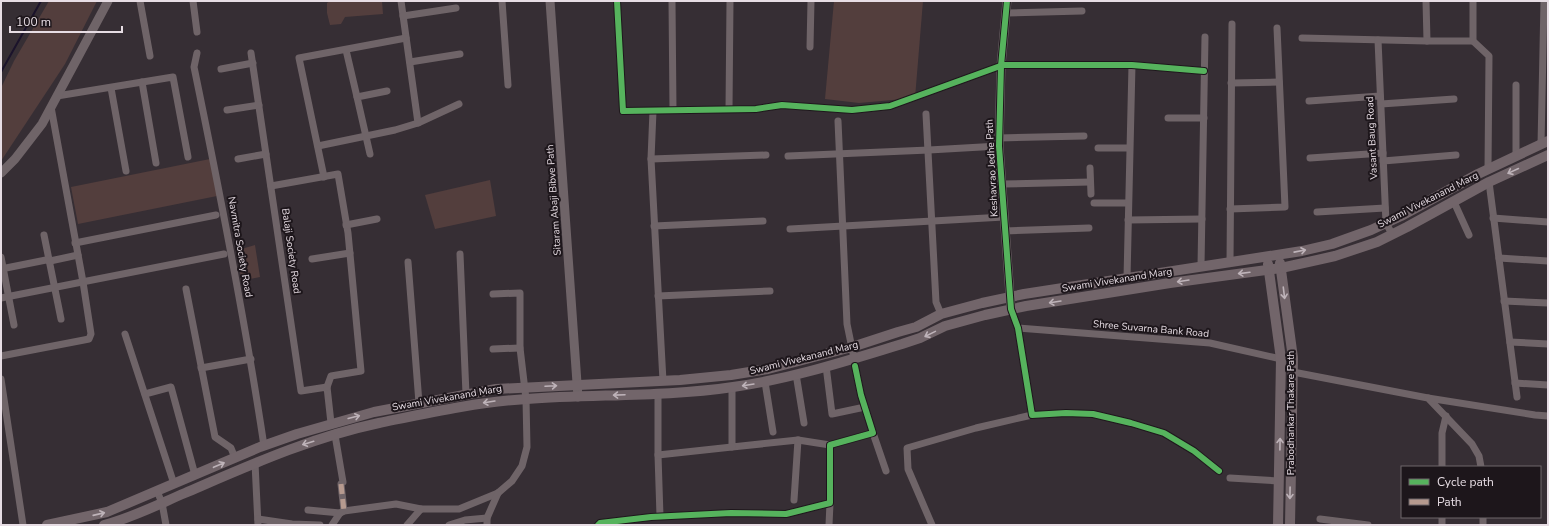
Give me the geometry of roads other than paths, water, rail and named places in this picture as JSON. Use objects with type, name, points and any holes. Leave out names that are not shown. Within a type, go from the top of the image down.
[{"type":"main road","name":"Swami Vivekanand Marg","points":[[47,525],[107,512],[264,446],[331,423],[374,412],[496,389],[663,381],[730,375],[768,369],[852,347],[916,327],[941,314],[982,303],[1010,297],[1201,266],[1279,255],[1332,244],[1386,223],[1488,170],[1545,143]]},
{"type":"main road","name":"Swami Vivekanand Marg","points":[[104,525],[301,445],[376,424],[468,406],[526,399],[658,394],[732,388],[766,382],[826,366],[855,362],[920,338],[946,326],[1011,309],[1222,275],[1281,268],[1335,256],[1377,242],[1489,182],[1548,155]]},
{"type":"main road","name":"Prabodhankar Thakare Path","points":[[1279,255],[1293,358],[1290,525]]},
{"type":"main road","name":"Prabodhankar Thakare Path","points":[[1266,257],[1269,269],[1281,359],[1278,525]]},
{"type":"street","points":[[1,172],[15,159],[38,130],[108,1]]},
{"type":"street","points":[[140,1],[150,56]]},
{"type":"street","points":[[193,1],[197,32]]},
{"type":"street","points":[[401,1],[418,123]]},
{"type":"street","points":[[502,1],[508,85]]},
{"type":"street","name":"Sitaram Abaji Bibve Path","points":[[550,1],[578,397]]},
{"type":"street","points":[[618,1],[623,111],[756,109],[782,105],[852,110],[890,106],[1003,66],[1132,65],[1204,72]]},
{"type":"street","points":[[672,1],[673,110]]},
{"type":"street","points":[[730,1],[730,109]]},
{"type":"street","points":[[810,47],[811,1]]},
{"type":"street","name":"Keshavrao Jedhe Path","points":[[1007,1],[1000,77],[999,142],[1011,309]]},
{"type":"street","points":[[1426,1],[1427,41]]},
{"type":"street","points":[[1473,1],[1473,41]]},
{"type":"street","points":[[1544,1],[1545,143]]},
{"type":"street","points":[[403,16],[456,8]]},
{"type":"street","points":[[1006,13],[1082,11]]},
{"type":"street","points":[[1230,262],[1232,24]]},
{"type":"street","points":[[1230,209],[1285,207],[1277,28]]},
{"type":"street","points":[[1201,266],[1205,37]]},
{"type":"street","points":[[324,177],[299,58],[406,38]]},
{"type":"street","points":[[1302,38],[1473,41],[1489,56],[1488,170]]},
{"type":"street","name":"Vasant Baug Road","points":[[1378,40],[1386,223],[1392,234]]},
{"type":"street","points":[[346,50],[370,154]]},
{"type":"street","name":"Navmitra Society Road","points":[[197,53],[194,67],[224,213],[251,359],[264,446]]},
{"type":"street","name":"Balaji Society Road","points":[[251,53],[301,391],[327,387]]},
{"type":"street","points":[[410,62],[460,54]]},
{"type":"street","points":[[221,69],[253,63]]},
{"type":"street","points":[[1127,278],[1132,65]]},
{"type":"street","points":[[57,96],[173,77],[188,157]]},
{"type":"street","points":[[142,82],[156,163]]},
{"type":"street","points":[[1231,83],[1279,82]]},
{"type":"street","points":[[1516,85],[1516,157]]},
{"type":"street","points":[[111,88],[126,171]]},
{"type":"street","points":[[357,97],[387,91]]},
{"type":"street","points":[[1309,101],[1454,99]]},
{"type":"street","points":[[318,146],[396,130],[418,123],[458,104]]},
{"type":"street","points":[[227,110],[259,105]]},
{"type":"street","points":[[1,356],[89,338],[91,334],[51,107]]},
{"type":"street","points":[[653,111],[651,158],[663,381]]},
{"type":"street","points":[[926,114],[936,302],[941,314]]},
{"type":"street","points":[[1168,118],[1204,118]]},
{"type":"street","points":[[838,121],[847,324],[865,408],[886,471]]},
{"type":"street","points":[[788,156],[929,150],[999,142],[1084,136]]},
{"type":"street","points":[[1098,148],[1129,148]]},
{"type":"street","points":[[238,159],[266,154]]},
{"type":"street","points":[[651,158],[766,155]]},
{"type":"street","points":[[1310,158],[1456,155]]},
{"type":"street","points":[[1090,168],[1091,194]]},
{"type":"street","points":[[271,186],[338,174],[350,254],[361,370],[331,376],[327,387],[331,423]]},
{"type":"street","points":[[1002,184],[1090,182]]},
{"type":"street","points":[[1489,182],[1517,397]]},
{"type":"street","points":[[1454,202],[1469,235]]},
{"type":"street","points":[[1094,203],[1128,203]]},
{"type":"street","points":[[1317,212],[1385,208]]},
{"type":"street","points":[[75,243],[216,215]]},
{"type":"street","points":[[790,229],[1004,217]]},
{"type":"street","points":[[1493,218],[1548,222]]},
{"type":"street","points":[[346,225],[377,219]]},
{"type":"street","points":[[1128,220],[1202,219]]},
{"type":"street","points":[[654,226],[763,221]]},
{"type":"street","points":[[1005,231],[1089,228]]},
{"type":"street","points":[[1371,230],[1377,242]]},
{"type":"street","points":[[44,235],[61,320]]},
{"type":"street","points":[[4,297],[224,254]]},
{"type":"street","points":[[312,259],[350,254]]},
{"type":"street","points":[[460,254],[466,394]]},
{"type":"street","points":[[2,269],[78,255]]},
{"type":"street","points":[[1,257],[4,297],[14,325]]},
{"type":"street","points":[[1499,258],[1548,261]]},
{"type":"street","points":[[408,262],[419,403]]},
{"type":"street","points":[[186,289],[215,437],[231,448],[235,458]]},
{"type":"street","points":[[658,296],[770,291]]},
{"type":"street","points":[[308,510],[342,512],[396,504],[421,509],[459,509],[498,493],[512,481],[522,466],[527,447],[526,399],[520,348],[520,293],[493,294]]},
{"type":"street","points":[[1504,301],[1548,303]]},
{"type":"street","points":[[1011,309],[1018,328],[1032,415]]},
{"type":"street","name":"Shree Suvarna Bank Road","points":[[1018,328],[1210,343],[1281,359]]},
{"type":"street","points":[[125,334],[174,484]]},
{"type":"street","points":[[1510,342],[1548,344]]},
{"type":"street","points":[[493,348],[520,348]]},
{"type":"street","points":[[201,368],[251,359]]},
{"type":"street","points":[[826,366],[832,414],[865,408]]},
{"type":"street","points":[[1293,372],[1428,398],[1535,416],[1548,416]]},
{"type":"street","points":[[796,374],[804,423]]},
{"type":"street","points":[[1,379],[23,525]]},
{"type":"street","points":[[766,382],[773,432]]},
{"type":"street","points":[[1515,383],[1548,385]]},
{"type":"street","points":[[145,394],[171,387],[196,475]]},
{"type":"street","points":[[732,388],[732,447]]},
{"type":"street","points":[[658,394],[660,516]]},
{"type":"street","points":[[1428,398],[1472,444],[1479,456],[1481,466]]},
{"type":"street","points":[[932,525],[908,469],[907,448],[976,428],[1032,415],[1066,413],[1093,414],[1131,422],[1164,433],[1194,451],[1219,471]]},
{"type":"street","points":[[1442,466],[1442,433],[1446,416]]},
{"type":"street","points":[[658,455],[798,440],[830,445],[873,433]]},
{"type":"street","points":[[332,525],[342,512],[342,483],[335,435]]},
{"type":"street","points":[[794,500],[798,440]]},
{"type":"street","points":[[828,525],[830,503],[830,445]]},
{"type":"street","points":[[255,463],[258,522],[320,525]]},
{"type":"street","points":[[1230,478],[1279,481]]},
{"type":"street","points":[[157,491],[162,502],[166,525]]},
{"type":"street","points":[[449,525],[465,520],[487,522],[498,493]]},
{"type":"street","points":[[598,525],[600,523],[660,516],[731,513],[786,514],[830,503]]},
{"type":"street","points":[[407,525],[421,509]]},
{"type":"street","points":[[1320,519],[1368,525]]},
{"type":"waterway","points":[[1,72],[41,1]]}]
